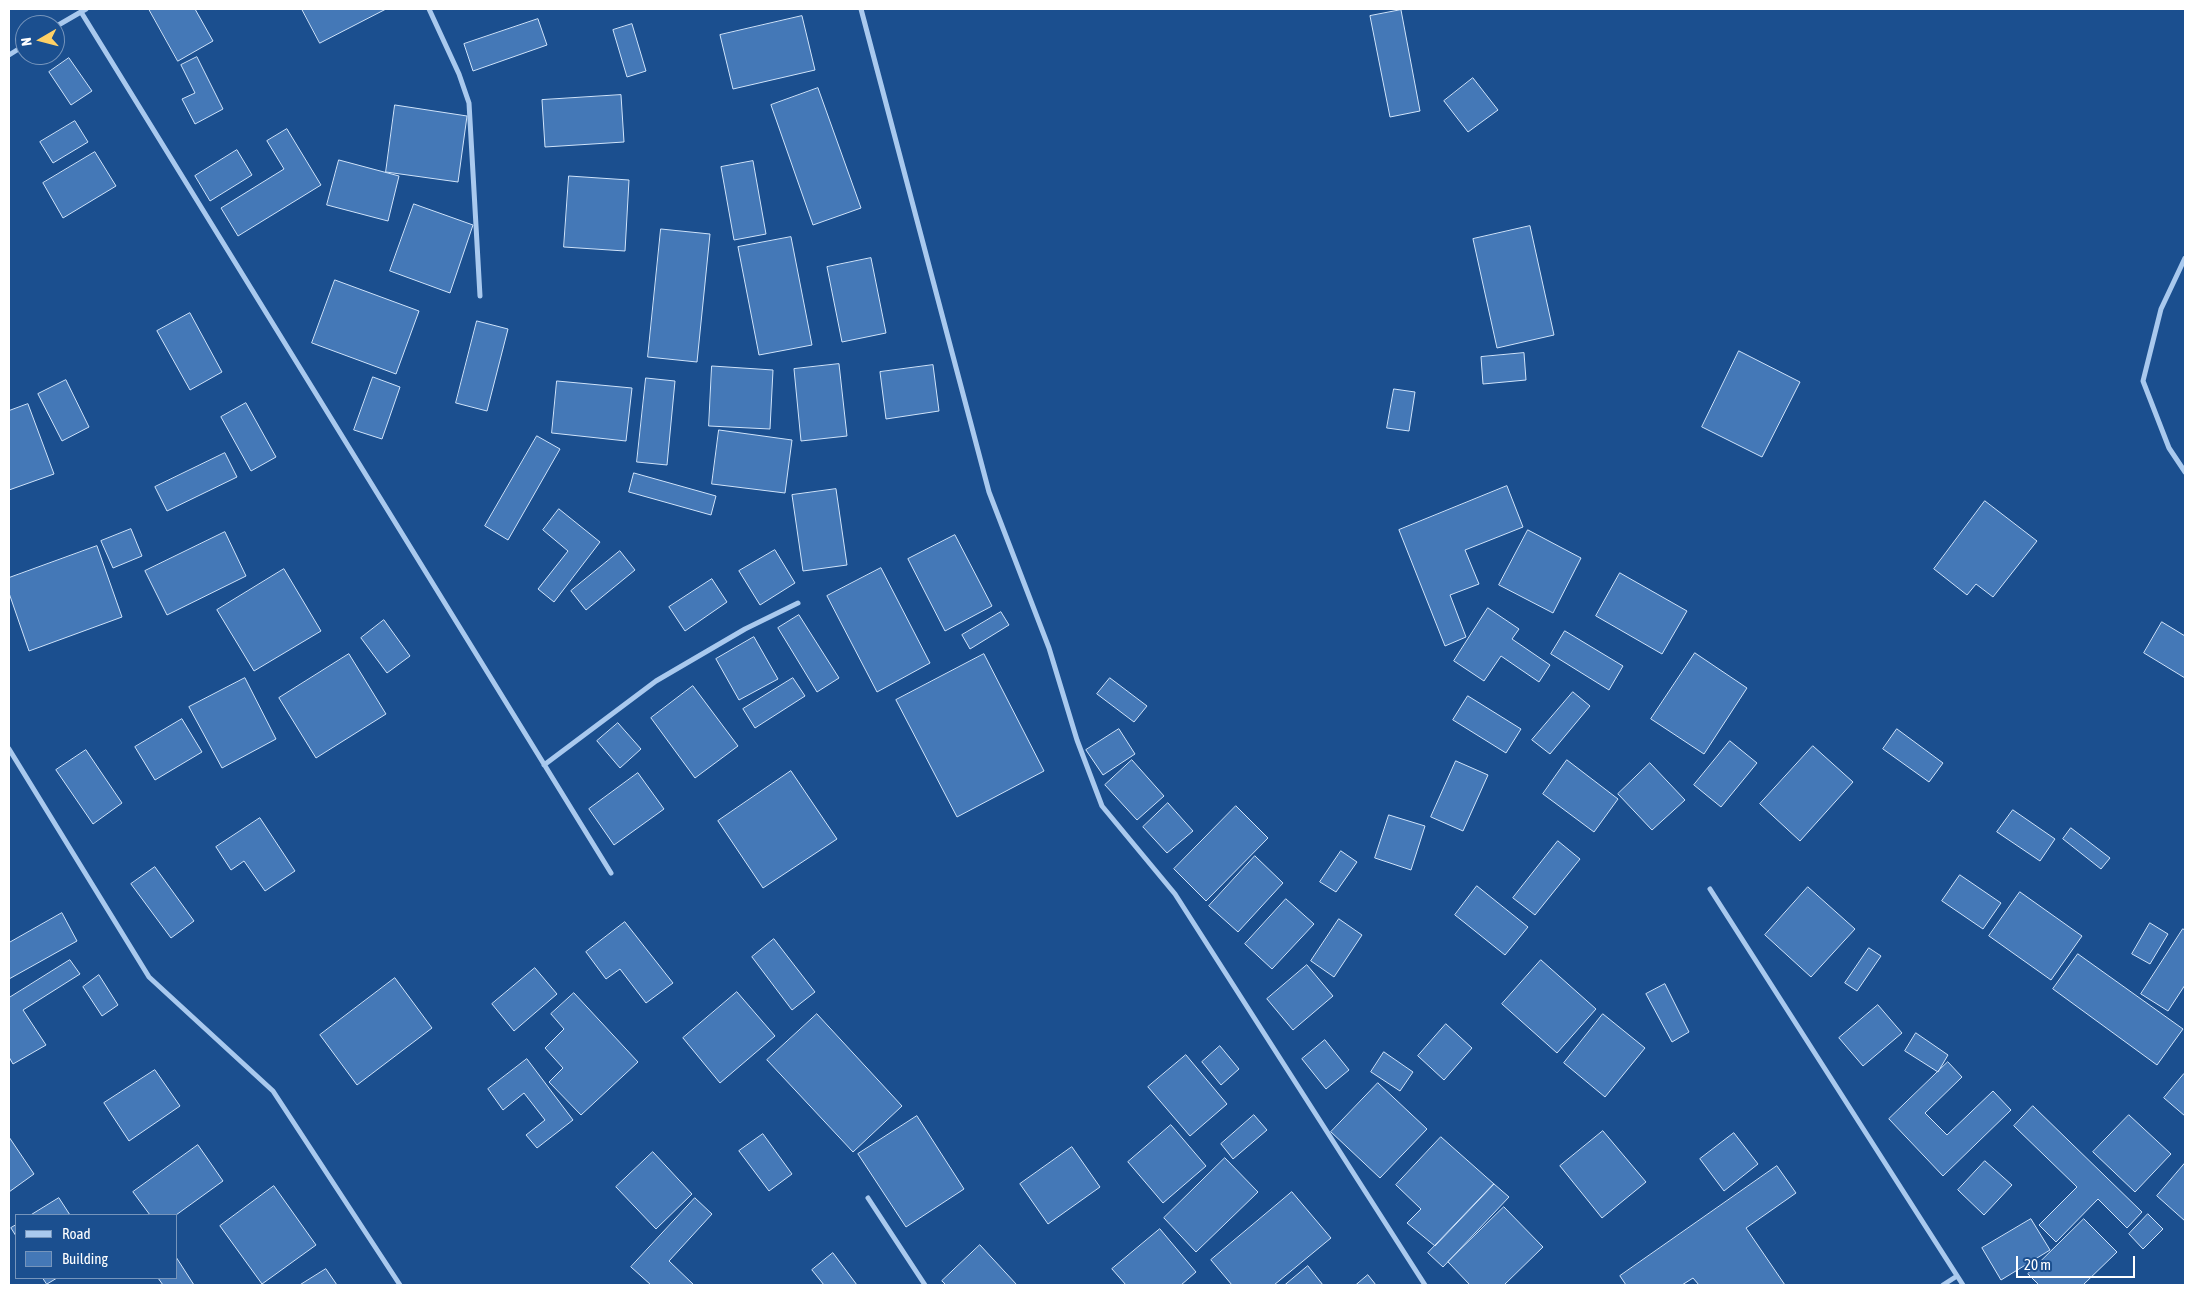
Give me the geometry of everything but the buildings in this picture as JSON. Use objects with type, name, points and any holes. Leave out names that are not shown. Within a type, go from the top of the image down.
[{"type":"street","points":[[428,9],[459,74],[469,103],[480,296]]},
{"type":"street","points":[[861,9],[989,492],[1049,648],[1077,740],[1102,806],[1175,894],[1425,1285]]},
{"type":"street","points":[[65,21],[83,10],[611,873]]},
{"type":"street","points":[[2185,258],[2160,310],[2143,381],[2169,448],[2185,472]]},
{"type":"street","points":[[544,765],[656,681],[745,629],[798,603]]},
{"type":"street","points":[[9,749],[149,977],[274,1091],[400,1285]]},
{"type":"street","points":[[1710,889],[1963,1285]]},
{"type":"street","points":[[868,1198],[925,1285]]},
{"type":"street","points":[[1943,1285],[1957,1276]]}]
